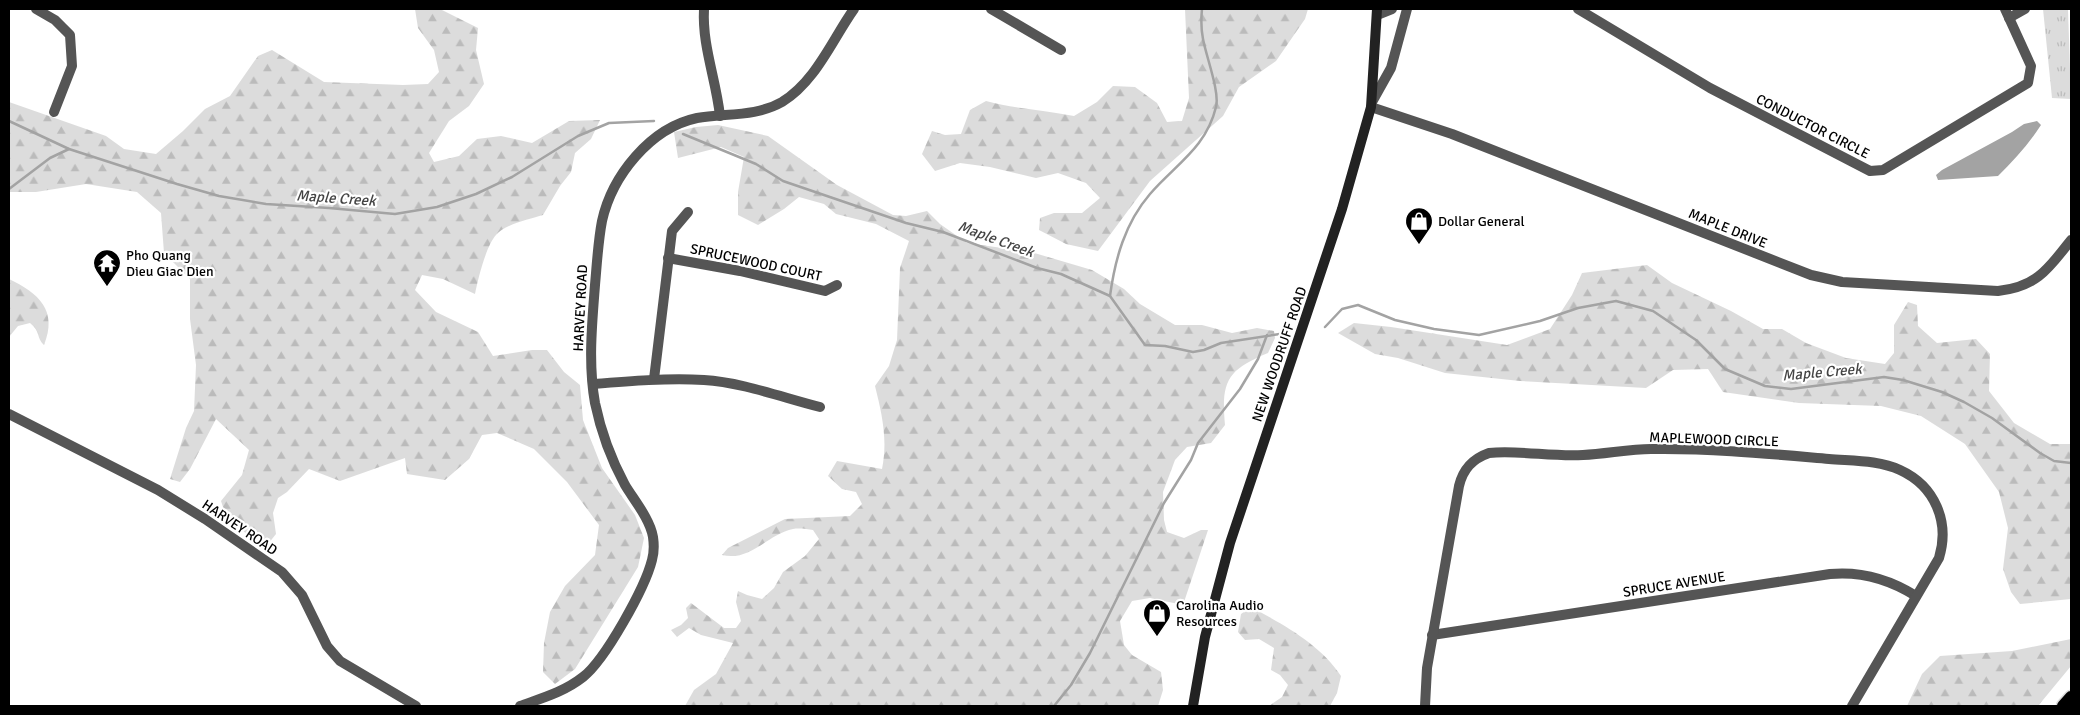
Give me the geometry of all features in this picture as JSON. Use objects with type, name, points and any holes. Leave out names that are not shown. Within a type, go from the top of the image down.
[{"type":"main road","name":"NEW WOODRUFF ROAD","points":[[1193,706],[1205,637],[1230,543],[1342,209],[1371,105],[1377,12]]},
{"type":"main road","points":[[2063,706],[2071,697]]},
{"type":"street","points":[[36,9],[55,20],[70,35],[72,66],[54,112]]},
{"type":"street","points":[[704,9],[705,46],[715,82],[720,116]]},
{"type":"street","name":"HARVEY ROAD","points":[[520,706],[571,685],[593,668],[630,607],[652,560],[653,535],[610,454],[597,412],[593,384],[590,342],[599,240],[606,205],[627,168],[651,142],[672,127],[684,122],[765,109],[791,96],[810,76],[854,9]]},
{"type":"street","points":[[992,9],[1061,50]]},
{"type":"street","points":[[1377,12],[1392,9]]},
{"type":"street","points":[[1371,105],[1391,68],[1407,9]]},
{"type":"street","name":"CONDUCTOR CIRCLE","points":[[1578,9],[1710,88],[1870,171],[1883,170],[2028,83],[2031,66],[2007,14],[2025,9]]},
{"type":"street","name":"MAPLE DRIVE","points":[[1371,105],[1452,134],[1826,280],[1998,292],[2012,290],[2024,286],[2046,272],[2071,240]]},
{"type":"street","points":[[654,379],[672,230],[688,212]]},
{"type":"street","name":"SPRUCEWOOD COURT","points":[[668,258],[740,270],[825,291],[838,285]]},
{"type":"street","points":[[593,384],[654,379],[706,380],[751,389],[820,407]]},
{"type":"street","name":"HARVEY ROAD","points":[[9,414],[158,490],[205,519],[282,572],[302,594],[327,646],[340,661],[416,706]]},
{"type":"street","name":"MAPLEWOOD CIRCLE","points":[[1425,706],[1427,668],[1432,635],[1461,476],[1466,468],[1480,457],[1498,453],[1583,455],[1650,449],[1773,455],[1889,466],[1911,476],[1928,492],[1935,502],[1943,524],[1942,547],[1939,558],[1852,706]]},
{"type":"street","name":"SPRUCE AVENUE","points":[[1432,635],[1830,574],[1868,575],[1893,583],[1916,596]]},
{"type":"green space","points":[[415,9],[440,9],[478,28],[476,50],[484,84],[469,106],[449,121],[429,153],[434,162],[459,156],[477,139],[501,136],[532,143],[569,121],[600,120],[591,139],[575,153],[571,172],[560,186],[543,215],[505,228],[492,240],[483,263],[475,294],[443,279],[422,275],[415,290],[436,312],[478,332],[493,356],[532,350],[547,350],[564,372],[580,385],[583,420],[602,468],[635,515],[644,538],[638,567],[575,669],[555,684],[543,672],[544,643],[550,612],[565,586],[595,555],[599,525],[567,482],[534,449],[497,433],[482,435],[469,459],[445,480],[407,474],[405,458],[340,481],[309,469],[287,492],[278,498],[273,513],[276,534],[268,544],[249,536],[226,516],[221,501],[242,475],[249,450],[216,419],[190,469],[180,482],[170,479],[186,428],[194,411],[196,365],[190,319],[190,279],[164,253],[161,213],[137,192],[86,184],[36,192],[9,192],[9,102],[106,136],[124,149],[156,154],[205,109],[230,96],[258,56],[272,50],[324,82],[428,84],[439,72],[434,50],[418,28]]},
{"type":"green space","points":[[1185,9],[1308,9],[1305,19],[1276,61],[1239,87],[1223,116],[1150,181],[1098,251],[1066,244],[1039,230],[1040,218],[1054,213],[1082,213],[1100,198],[1086,183],[1058,173],[1036,178],[990,167],[960,163],[935,171],[922,154],[932,131],[945,135],[961,134],[970,110],[986,101],[1074,116],[1097,102],[1113,86],[1135,87],[1157,103],[1167,122],[1182,121],[1189,98]]},
{"type":"green space","points":[[2043,9],[2068,9],[2071,99],[2052,98]]},
{"type":"green space","points":[[718,125],[768,136],[837,185],[893,215],[906,216],[927,211],[940,224],[967,243],[1031,252],[1092,270],[1124,289],[1140,304],[1175,325],[1202,325],[1232,333],[1257,328],[1274,331],[1275,338],[1268,353],[1243,365],[1230,379],[1224,398],[1225,425],[1211,443],[1187,447],[1175,460],[1163,492],[1164,520],[1167,532],[1184,538],[1201,530],[1208,530],[1183,605],[1150,598],[1132,601],[1120,621],[1124,645],[1132,655],[1161,672],[1163,690],[1158,706],[685,706],[694,690],[716,674],[733,643],[701,635],[689,628],[677,637],[671,630],[681,625],[688,618],[686,608],[691,603],[724,628],[736,628],[741,621],[736,602],[738,591],[762,599],[774,588],[783,572],[805,556],[819,539],[813,530],[793,529],[775,536],[741,555],[722,555],[728,548],[785,519],[850,516],[862,504],[856,492],[842,489],[828,476],[837,461],[882,469],[884,437],[882,417],[875,386],[889,366],[897,340],[900,268],[909,241],[876,224],[836,214],[824,204],[799,197],[758,225],[738,215],[738,192],[744,157],[721,147],[678,158],[674,132]]},
{"type":"green space","points":[[1647,265],[1672,283],[1731,311],[1763,329],[1782,329],[1806,343],[1846,358],[1885,364],[1894,353],[1894,325],[1908,302],[1917,305],[1918,326],[1937,343],[1976,339],[1990,354],[1989,391],[2014,423],[2050,444],[2071,444],[2071,599],[2020,604],[2011,592],[2003,569],[2008,528],[1999,492],[1965,444],[1921,416],[1881,406],[1799,403],[1723,392],[1708,369],[1673,370],[1646,388],[1520,381],[1445,373],[1398,358],[1375,354],[1338,333],[1354,323],[1507,345],[1550,329],[1572,295],[1582,273]]},
{"type":"green space","points":[[9,279],[29,290],[43,304],[49,322],[44,345],[36,329],[30,323],[18,326],[9,337]]},
{"type":"green space","points":[[1251,607],[1312,645],[1323,654],[1341,676],[1337,693],[1330,706],[1269,706],[1282,697],[1288,685],[1280,675],[1271,670],[1274,648],[1259,639],[1245,640],[1238,632],[1241,614]]},
{"type":"green space","points":[[2071,639],[2071,666],[2038,706],[1907,706],[1922,674],[1940,656],[2012,651]]},
{"type":"shaded area","points":[[2037,121],[2041,125],[2021,152],[1998,176],[1938,180],[1936,175],[1942,170],[2024,124]]},
{"type":"waterway","points":[[1110,296],[1118,255],[1134,217],[1150,194],[1198,145],[1205,134],[1216,107],[1216,92],[1202,35],[1202,9]]},
{"type":"waterway","name":"Maple Creek","points":[[9,121],[69,149],[219,196],[266,204],[395,214],[437,207],[476,194],[512,177],[578,136],[609,123],[654,121]]},
{"type":"waterway","name":"Maple Creek","points":[[683,134],[756,164],[783,181],[906,223],[943,232],[1037,268],[1061,274],[1110,296],[1145,345],[1165,346],[1193,352],[1221,343],[1286,333]]},
{"type":"waterway","points":[[9,189],[50,158],[69,149]]},
{"type":"waterway","name":"Maple Creek","points":[[1325,327],[1342,309],[1358,305],[1395,320],[1434,329],[1479,335],[1540,321],[1578,308],[1616,301],[1653,311],[1696,340],[1725,369],[1765,386],[1791,389],[1884,377],[1903,380],[1942,392],[1964,402],[1992,418],[2054,461],[2071,463]]},
{"type":"waterway","points":[[1054,706],[1071,685],[1090,653],[1164,503],[1191,460],[1198,443],[1240,389],[1258,359],[1267,335]]},
{"type":"place","name":"Dollar General","points":[[1419,245]]},
{"type":"place","name":"Pho Quang Dieu Giac Dien","points":[[107,287]]},
{"type":"place","name":"Carolina Audio Resources","points":[[1157,637]]}]
